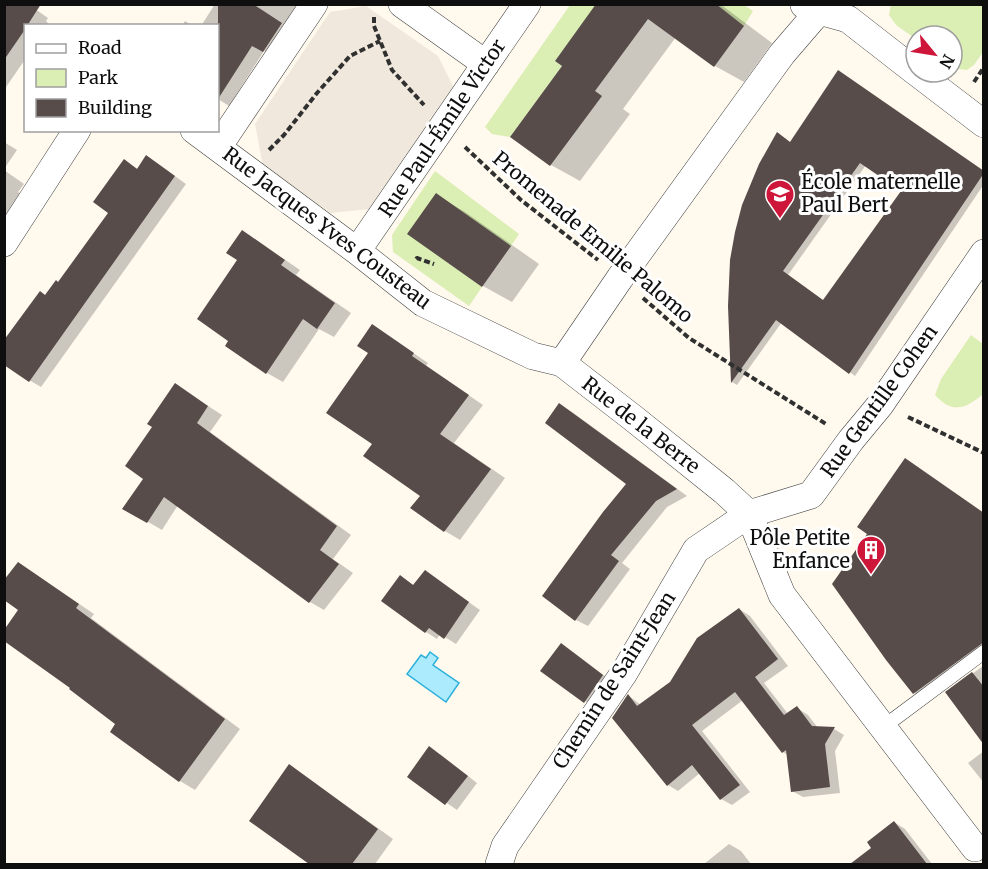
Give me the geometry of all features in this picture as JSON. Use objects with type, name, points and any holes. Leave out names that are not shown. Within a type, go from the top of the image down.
[{"type":"street","points":[[218,147],[314,4]]},
{"type":"street","points":[[402,4],[486,64]]},
{"type":"street","name":"Rue Paul-Émile Victor","points":[[357,251],[527,4]]},
{"type":"street","points":[[816,7],[848,19],[904,63]]},
{"type":"street","name":"Rue de la Berre","points":[[816,7],[620,278],[562,363],[651,432],[749,514],[782,595],[975,852]]},
{"type":"street","points":[[932,84],[984,124]]},
{"type":"street","points":[[4,243],[77,132]]},
{"type":"street","name":"Rue Jacques Yves Cousteau","points":[[197,132],[423,303],[534,356],[562,363]]},
{"type":"street","name":"Rue Gentille Cohen","points":[[749,514],[811,495],[880,405],[984,253]]},
{"type":"street","name":"Chemin de Saint-Jean","points":[[499,864],[505,846],[624,673],[696,550],[749,514]]},
{"type":"lane","points":[[882,728],[984,652]]},
{"type":"path","name":"Promenade Emilie Palomo","points":[[374,12],[374,26],[392,70],[444,127],[521,200],[620,278],[689,338],[851,440]]},
{"type":"path","points":[[249,170],[284,135],[316,93],[350,56],[380,41]]},
{"type":"path","points":[[880,405],[984,453]]},
{"type":"green space","points":[[891,4],[983,5],[983,52],[974,65],[964,70],[964,24],[904,24],[904,31],[896,25],[889,15]]},
{"type":"green space","points":[[570,5],[596,5],[555,61],[562,66],[510,137],[492,134],[485,127]]},
{"type":"green space","points":[[716,5],[744,5],[753,11],[744,26]]},
{"type":"green space","points":[[435,171],[519,234],[511,246],[408,234],[482,287],[469,306],[393,252],[392,235]]},
{"type":"green space","points":[[971,335],[983,344],[983,394],[965,406],[953,407],[935,395],[941,379]]},
{"type":"shaded area","points":[[366,6],[438,56],[453,86],[369,209],[331,213],[263,167],[255,124],[330,12]]},
{"type":"water","points":[[430,652],[438,658],[433,665],[459,683],[446,702],[407,674],[421,655],[426,658]]},
{"type":"building","points":[[4,4],[41,4],[28,24],[24,24],[24,31],[4,60]]},
{"type":"building","points":[[218,4],[253,4],[282,23],[263,52],[252,46],[219,97],[219,24]]},
{"type":"building","points":[[596,4],[716,4],[744,26],[714,67],[648,19],[595,91],[602,96],[550,166],[510,137],[562,66],[555,61]]},
{"type":"building","name":"École maternelle Paul Bert","points":[[838,70],[984,173],[849,374],[776,320],[731,383],[728,306],[730,260],[735,232],[742,205],[759,164],[777,132],[790,142]],"holes":[[[860,163],[901,191],[823,300],[783,271]]]},
{"type":"building","points":[[146,155],[175,176],[29,382],[4,365],[4,340],[40,291],[45,295],[56,280],[58,282],[108,213],[93,202],[124,159],[137,169]]},
{"type":"building","points":[[436,193],[511,246],[482,287],[407,234]]},
{"type":"building","points":[[242,230],[285,260],[281,265],[335,303],[317,329],[303,319],[266,374],[225,346],[228,341],[197,319],[237,260],[226,253]]},
{"type":"building","points":[[372,324],[414,353],[412,356],[469,395],[440,434],[491,469],[444,532],[410,508],[420,496],[363,456],[372,444],[326,413],[368,353],[357,346]]},
{"type":"building","points":[[175,383],[208,406],[197,423],[337,526],[320,550],[339,564],[309,603],[164,497],[147,523],[122,509],[143,479],[125,466],[152,427],[147,424]]},
{"type":"building","points":[[559,403],[677,489],[656,501],[611,555],[619,561],[575,621],[542,596],[626,484],[545,423]]},
{"type":"building","name":"Pôle Petite Enfance","points":[[905,458],[984,513],[984,642],[913,694],[832,584],[867,534],[857,527]]},
{"type":"building","points":[[18,562],[79,604],[76,608],[225,719],[179,782],[110,732],[115,724],[70,688],[4,641],[4,630],[18,610],[4,600],[4,580]]},
{"type":"building","points":[[425,570],[469,602],[444,639],[429,628],[425,633],[381,601],[400,575],[413,585]]},
{"type":"building","points":[[739,608],[778,659],[755,677],[784,715],[797,706],[812,726],[835,727],[825,744],[830,787],[791,792],[786,750],[782,753],[735,692],[692,725],[740,785],[720,800],[692,765],[667,786],[612,718],[628,694],[637,706],[670,682],[697,638]]},
{"type":"building","points":[[561,643],[603,675],[584,703],[540,671]]},
{"type":"building","points":[[972,672],[984,687],[984,745],[945,692]]},
{"type":"building","points":[[429,746],[468,776],[445,805],[407,777]]},
{"type":"building","points":[[289,764],[378,829],[352,864],[309,864],[249,821]]},
{"type":"building","points":[[894,821],[927,864],[850,864],[871,848],[867,842]]},
{"type":"place","name":"École maternelle Paul Bert","points":[[780,220]]},
{"type":"place","name":"Pôle Petite Enfance","points":[[871,576]]}]
